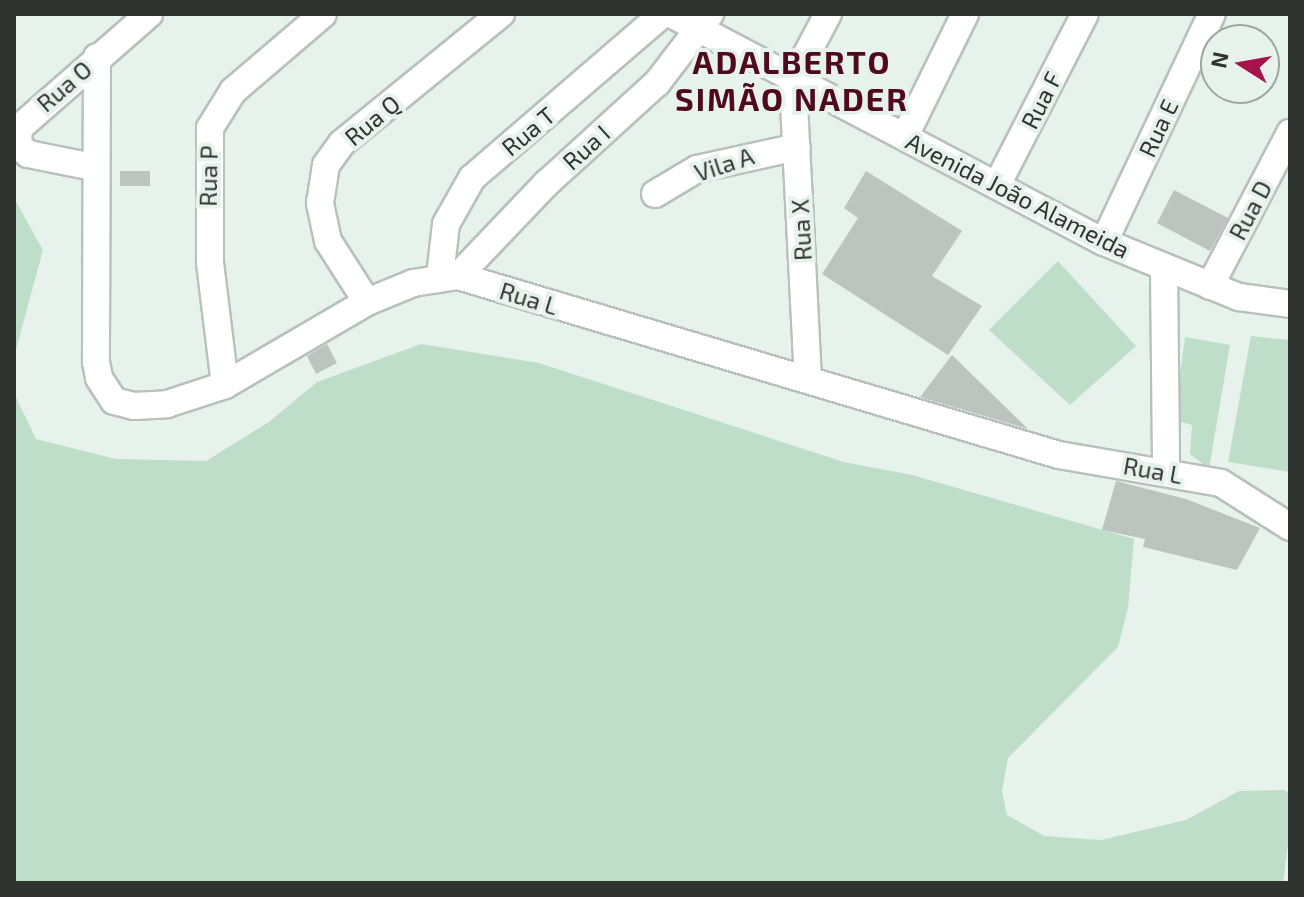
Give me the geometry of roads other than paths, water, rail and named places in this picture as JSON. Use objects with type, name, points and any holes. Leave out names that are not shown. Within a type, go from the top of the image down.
[{"type":"street","name":"Rua O","points":[[93,167],[41,160],[22,150],[17,138],[28,117],[149,14]]},
{"type":"street","name":"Rua P","points":[[225,385],[210,262],[210,128],[233,91],[323,14]]},
{"type":"street","name":"Rua Q","points":[[367,302],[328,241],[320,203],[326,165],[342,143],[501,14]]},
{"type":"street","name":"Rua T","points":[[449,276],[446,224],[472,178],[663,14]]},
{"type":"street","name":"Avenida João Alameida","points":[[671,14],[706,20],[793,80],[1104,242],[1239,297],[1290,304]]},
{"type":"street","points":[[793,80],[828,14]]},
{"type":"street","points":[[905,136],[965,14]]},
{"type":"street","name":"Rua F","points":[[997,185],[1085,14]]},
{"type":"street","name":"Rua E","points":[[1104,242],[1212,14]]},
{"type":"street","name":"Rua I","points":[[449,276],[657,83],[706,20]]},
{"type":"street","points":[[97,57],[93,167],[96,362],[107,396],[122,404],[150,406],[225,385],[367,302],[449,276]]},
{"type":"street","name":"Rua X","points":[[793,80],[808,380]]},
{"type":"street","name":"Rua D","points":[[1210,286],[1290,133]]},
{"type":"street","name":"Vila A","points":[[655,194],[697,169],[797,147]]},
{"type":"street","points":[[1164,268],[1166,471]]},
{"type":"street","name":"Rua L","points":[[449,276],[1059,455],[1166,471],[1221,483],[1290,527]]},
{"type":"district","name":"ADALBERTO SIMÃO NADER","points":[[792,80]]}]
